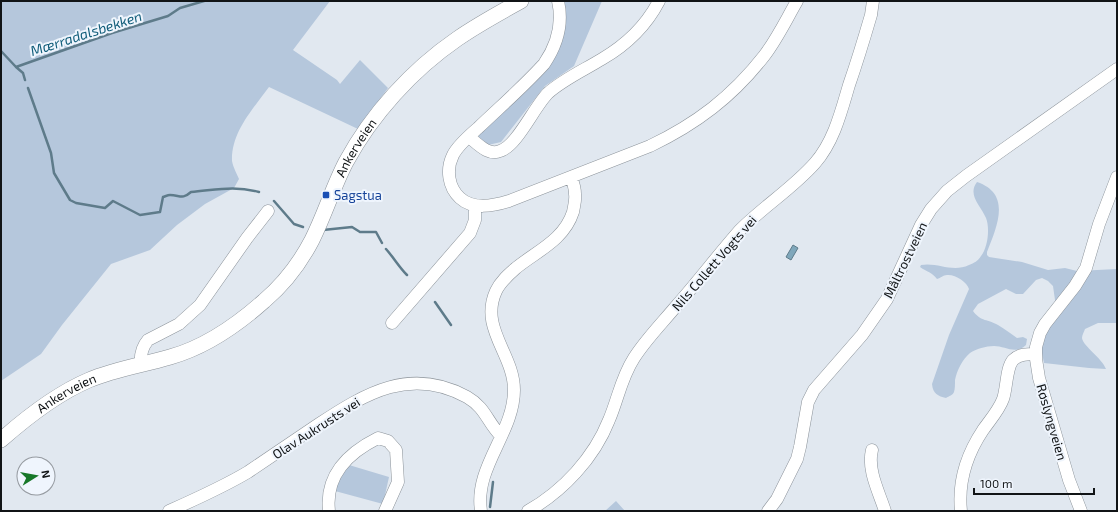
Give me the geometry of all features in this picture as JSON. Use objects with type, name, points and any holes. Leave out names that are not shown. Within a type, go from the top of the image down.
[{"type":"main road","name":"Ankerveien","points":[[1,440],[41,408],[70,389],[107,373],[172,356],[211,340],[238,322],[266,300],[291,272],[304,254],[313,238],[335,184],[347,161],[364,133],[388,102],[424,64],[446,46],[472,29],[521,1]]},
{"type":"street","points":[[558,1],[559,28],[555,44],[548,58],[533,75],[469,136],[456,150],[453,156],[449,168],[452,187],[458,196],[466,202],[475,205],[489,206],[501,204],[662,140],[694,122],[738,86],[764,56],[781,30],[797,1]]},
{"type":"street","points":[[469,136],[481,147],[490,152],[499,152],[507,147],[519,133],[546,95],[564,81],[603,58],[629,40],[646,22],[659,1]]},
{"type":"street","name":"Nils Collett Vogts vei","points":[[528,511],[560,488],[592,452],[609,422],[624,375],[635,356],[650,337],[740,230],[759,212],[805,174],[824,151],[830,141],[840,116],[871,15],[873,1]]},
{"type":"street","name":"Måltrostveien","points":[[768,511],[777,499],[797,459],[805,413],[811,395],[818,384],[862,335],[887,299],[921,225],[931,209],[947,191],[966,176],[1117,69]]},
{"type":"street","points":[[481,511],[480,498],[483,481],[510,414],[514,391],[514,383],[508,360],[493,328],[492,310],[494,296],[505,278],[520,265],[555,240],[568,224],[574,209],[576,195],[571,177]]},
{"type":"street","name":"Røslyngveien","points":[[1081,511],[1069,480],[1036,368],[1036,354],[1040,333],[1045,324],[1075,286],[1086,268],[1099,224],[1117,177]]},
{"type":"street","points":[[392,323],[470,233],[475,220],[475,205]]},
{"type":"street","points":[[141,365],[141,353],[144,344],[148,340],[179,324],[200,305],[268,211]]},
{"type":"street","points":[[961,511],[960,494],[962,475],[975,444],[1000,405],[1006,390],[1010,364],[1020,356],[1036,354]]},
{"type":"street","name":"Olav Aukrusts vei","points":[[169,511],[203,496],[247,472],[363,397],[395,386],[414,383],[429,384],[461,394],[477,403],[501,436]]},
{"type":"street","points":[[329,511],[328,502],[332,479],[338,469],[361,447],[378,438],[388,441],[396,450],[398,482],[385,511]]},
{"type":"street","points":[[872,450],[870,457],[871,467],[885,511]]},
{"type":"shaded area","points":[[1,1],[330,1],[293,50],[337,80],[340,84],[360,60],[388,88],[358,129],[269,87],[244,121],[235,140],[232,161],[239,179],[234,188],[205,204],[177,225],[150,250],[111,264],[62,325],[41,354],[1,381]]},
{"type":"shaded area","points":[[563,1],[602,1],[574,66],[545,86],[501,142],[488,145],[477,135],[551,59]]},
{"type":"shaded area","points":[[977,182],[988,187],[995,194],[998,203],[999,212],[995,232],[987,252],[989,257],[1022,262],[1048,270],[1065,268],[1077,271],[1117,269],[1117,323],[1098,323],[1085,329],[1082,337],[1086,345],[1101,361],[1106,369],[1044,363],[1041,348],[1043,337],[1056,307],[1053,286],[1042,278],[1036,280],[1023,294],[1016,294],[1006,289],[978,304],[973,311],[982,319],[998,325],[1017,338],[1023,337],[1027,339],[1026,345],[1022,348],[1014,350],[991,346],[981,348],[970,353],[962,362],[959,369],[955,380],[955,389],[953,394],[946,398],[935,392],[932,384],[949,335],[969,289],[963,281],[957,277],[946,275],[937,279],[931,273],[920,267],[921,265],[927,264],[957,268],[974,263],[979,259],[987,243],[988,227],[986,218],[974,196],[973,191]]},
{"type":"shaded area","points":[[793,245],[798,248],[791,260],[786,257]]},
{"type":"shaded area","points":[[349,465],[389,477],[383,504],[335,491],[341,475]]},
{"type":"shaded area","points":[[616,501],[625,511],[605,511]]},
{"type":"waterway","name":"Mærradalsbekken","points":[[1,51],[16,67],[112,33],[168,16],[180,8],[204,1]]},
{"type":"waterway","points":[[16,67],[23,73],[25,80]]},
{"type":"waterway","points":[[28,88],[51,153],[54,173],[70,200],[76,203],[105,208],[113,201],[140,215],[160,212],[163,197],[168,195],[185,196],[191,192],[225,189],[241,189],[259,192]]},
{"type":"waterway","points":[[274,201],[294,224],[303,227]]},
{"type":"waterway","points":[[323,230],[352,227],[360,232],[376,232],[382,243]]},
{"type":"waterway","points":[[386,249],[407,275]]},
{"type":"waterway","points":[[435,302],[451,325]]},
{"type":"waterway","points":[[490,507],[493,482]]},
{"type":"place","name":"Sagstua","points":[[326,195]]}]
